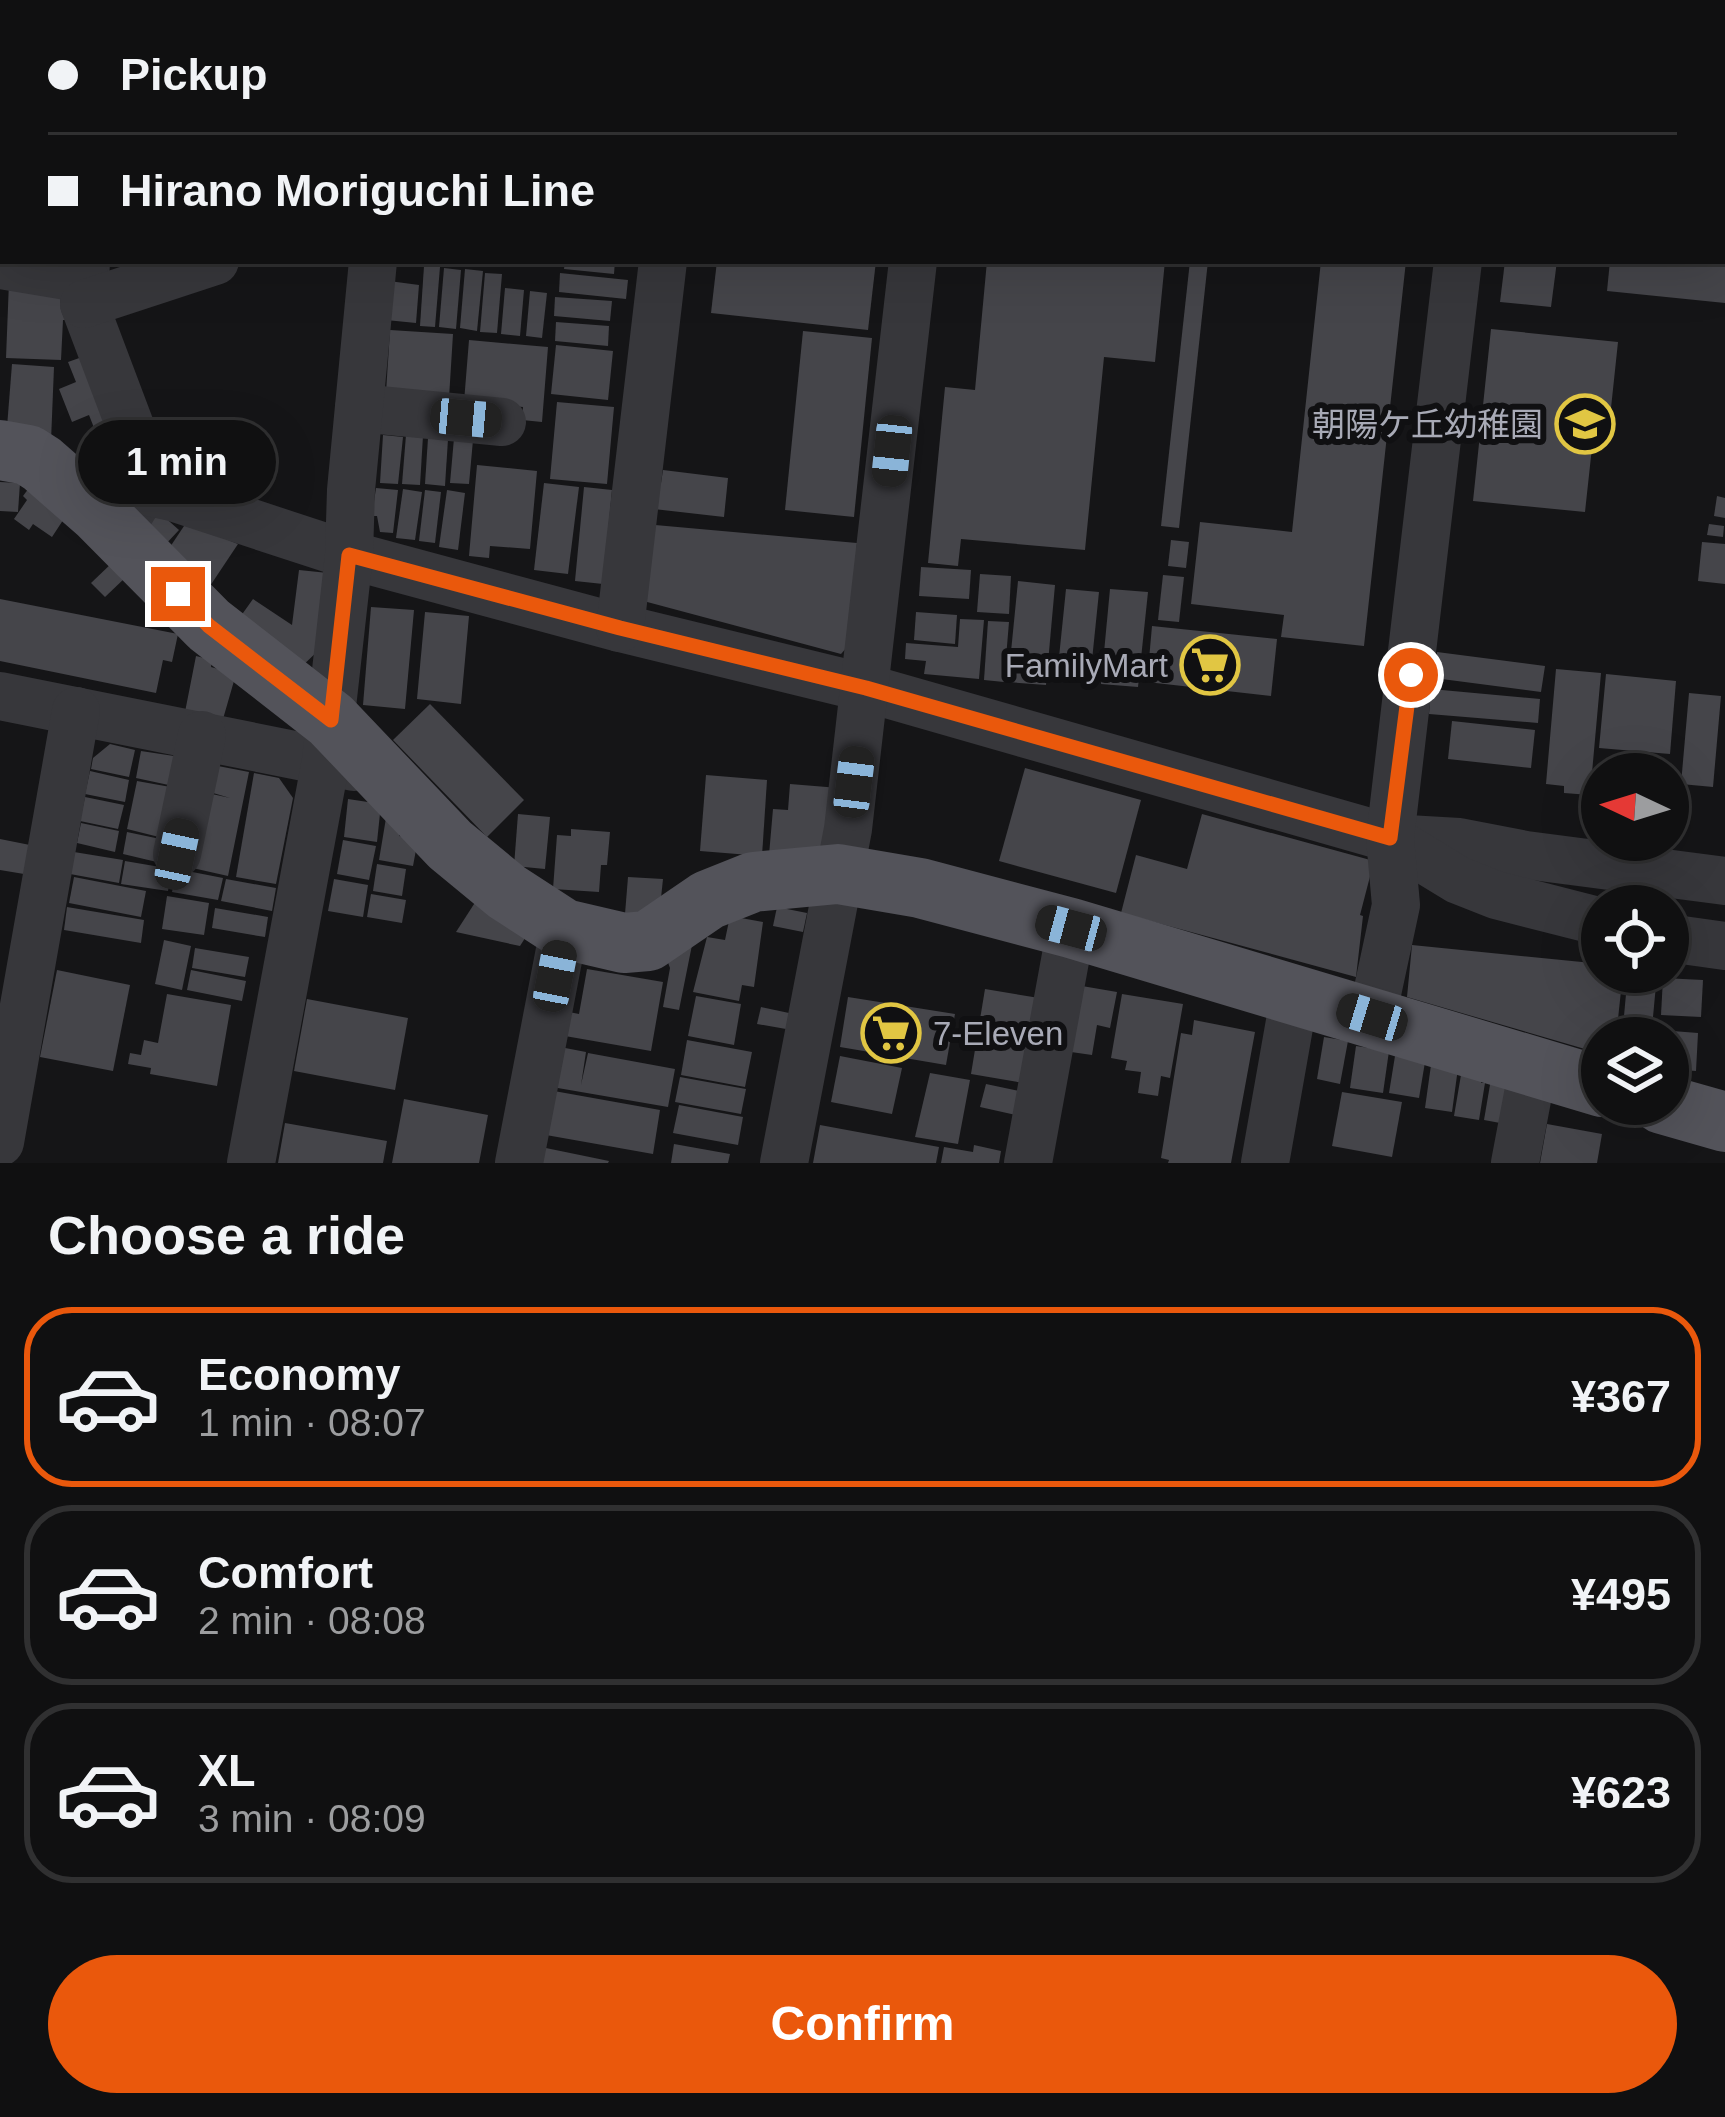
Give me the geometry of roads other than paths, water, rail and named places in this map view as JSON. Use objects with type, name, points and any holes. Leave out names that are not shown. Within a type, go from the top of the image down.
[{"type":"main road","points":[[0,450],[28,455],[131,512],[209,626],[450,844],[507,892],[564,929],[624,943],[648,941],[708,900],[753,882],[838,874],[920,888],[1071,928],[1581,1082]]},
{"type":"main road","points":[[1689,1112],[1725,1122]]},
{"type":"street","points":[[0,266],[85,281],[195,264]]},
{"type":"street","points":[[251,1163],[346,751],[349,555],[371,280],[350,286],[341,264]]},
{"type":"street","points":[[620,628],[663,264]]},
{"type":"street","points":[[784,1163],[848,829],[913,264]]},
{"type":"street","points":[[1372,1017],[1396,905],[1390,838],[1458,264]]},
{"type":"street","points":[[85,281],[147,471],[131,512]]},
{"type":"street","points":[[359,408],[502,422]]},
{"type":"street","points":[[131,512],[172,496],[349,555],[866,688],[1390,838],[1459,842],[1725,881]]},
{"type":"street","points":[[0,695],[202,735],[346,751]]},
{"type":"street","points":[[0,1142],[76,711]]},
{"type":"street","points":[[177,854],[202,735]]},
{"type":"street","points":[[1390,838],[1457,880],[1581,917]]},
{"type":"street","points":[[1028,1163],[1071,928]]},
{"type":"street","points":[[520,1163],[564,929]]},
{"type":"street","points":[[1689,941],[1725,946]]},
{"type":"street","points":[[1265,1163],[1295,993]]},
{"type":"street","points":[[1515,1163],[1533,1068]]},
{"type":"place","name":"朝陽ケ丘幼稚園","points":[[1585,424]]},
{"type":"place","name":"FamilyMart","points":[[1210,665]]},
{"type":"place","name":"7-Eleven","points":[[891,1033]]}]
